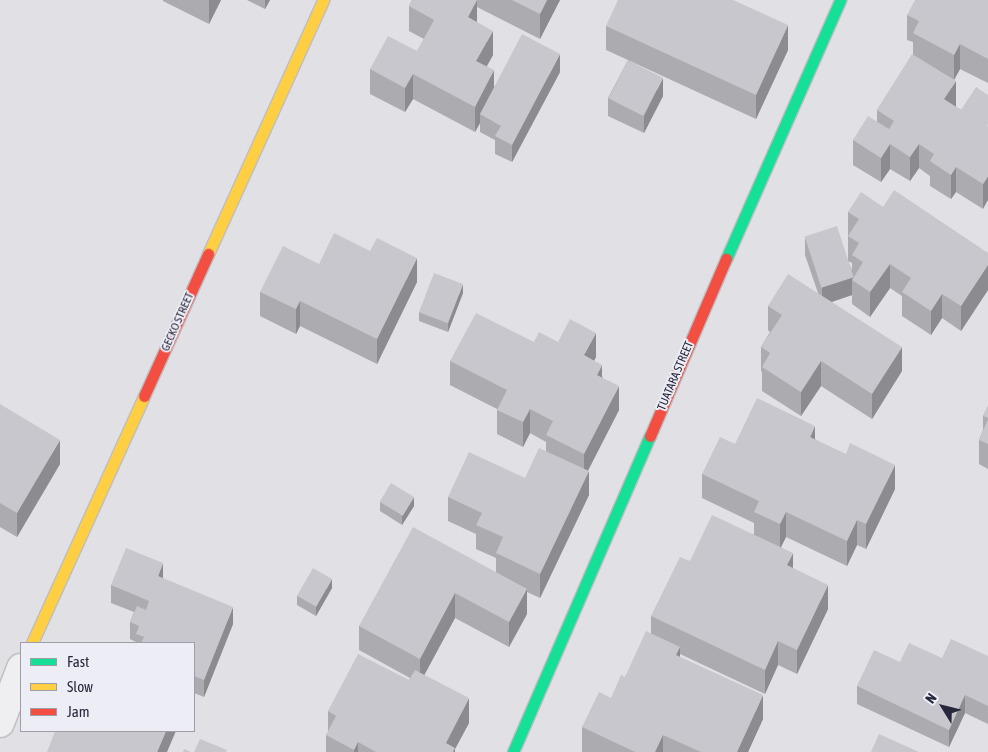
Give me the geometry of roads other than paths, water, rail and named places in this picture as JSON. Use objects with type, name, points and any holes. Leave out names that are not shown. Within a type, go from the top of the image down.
[{"type":"street","name":"GECKO STREET","points":[[32,642],[323,0]]},
{"type":"street","name":"TUATARA STREET","points":[[513,752],[791,108],[840,0]]},
{"type":"street","points":[[0,723],[20,671]]}]
